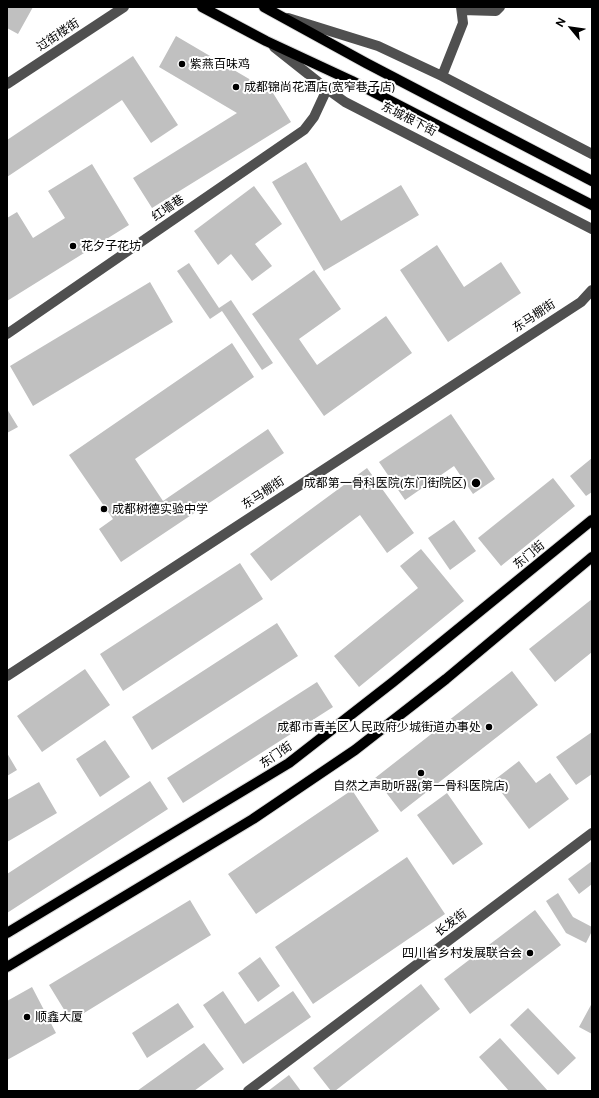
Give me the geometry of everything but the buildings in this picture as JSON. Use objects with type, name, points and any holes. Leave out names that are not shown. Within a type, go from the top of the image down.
[{"type":"main road","name":"东城根下街","points":[[202,7],[266,41]]},
{"type":"main road","points":[[264,7],[366,63],[592,181]]},
{"type":"main road","points":[[266,41],[352,81],[592,206]]},
{"type":"main road","name":"东门街","points":[[7,933],[289,763],[393,682],[592,520]]},
{"type":"main road","points":[[7,967],[253,820],[355,750],[446,679],[592,557]]},
{"type":"street","name":"过街楼街","points":[[7,84],[124,7]]},
{"type":"street","points":[[442,76],[464,23],[461,9],[496,11],[500,7]]},
{"type":"street","points":[[277,14],[378,46],[442,76],[592,154]]},
{"type":"street","name":"东城根下街","points":[[266,41],[346,102],[592,228]]},
{"type":"street","name":"红墙巷","points":[[7,334],[304,130],[314,117],[327,89]]},
{"type":"street","name":"东马棚街","points":[[7,676],[581,302],[592,290]]},
{"type":"street","name":"长发街","points":[[248,1091],[592,833]]},
{"type":"place","name":"紫燕百味鸡","points":[[182,64]]},
{"type":"place","name":"成都锦尚花酒店(宽窄巷子店)","points":[[236,87]]},
{"type":"place","name":"花夕子花坊","points":[[73,246]]},
{"type":"place","name":"成都第一骨科医院(东门街院区)","points":[[476,483]]},
{"type":"place","name":"成都树德实验中学","points":[[104,509]]},
{"type":"place","name":"成都市青羊区人民政府少城街道办事处","points":[[489,727]]},
{"type":"place","name":"自然之声助听器(第一骨科医院店)","points":[[421,773]]},
{"type":"place","name":"四川省乡村发展联合会","points":[[530,953]]},
{"type":"place","name":"顺鑫大厦","points":[[27,1017]]}]
